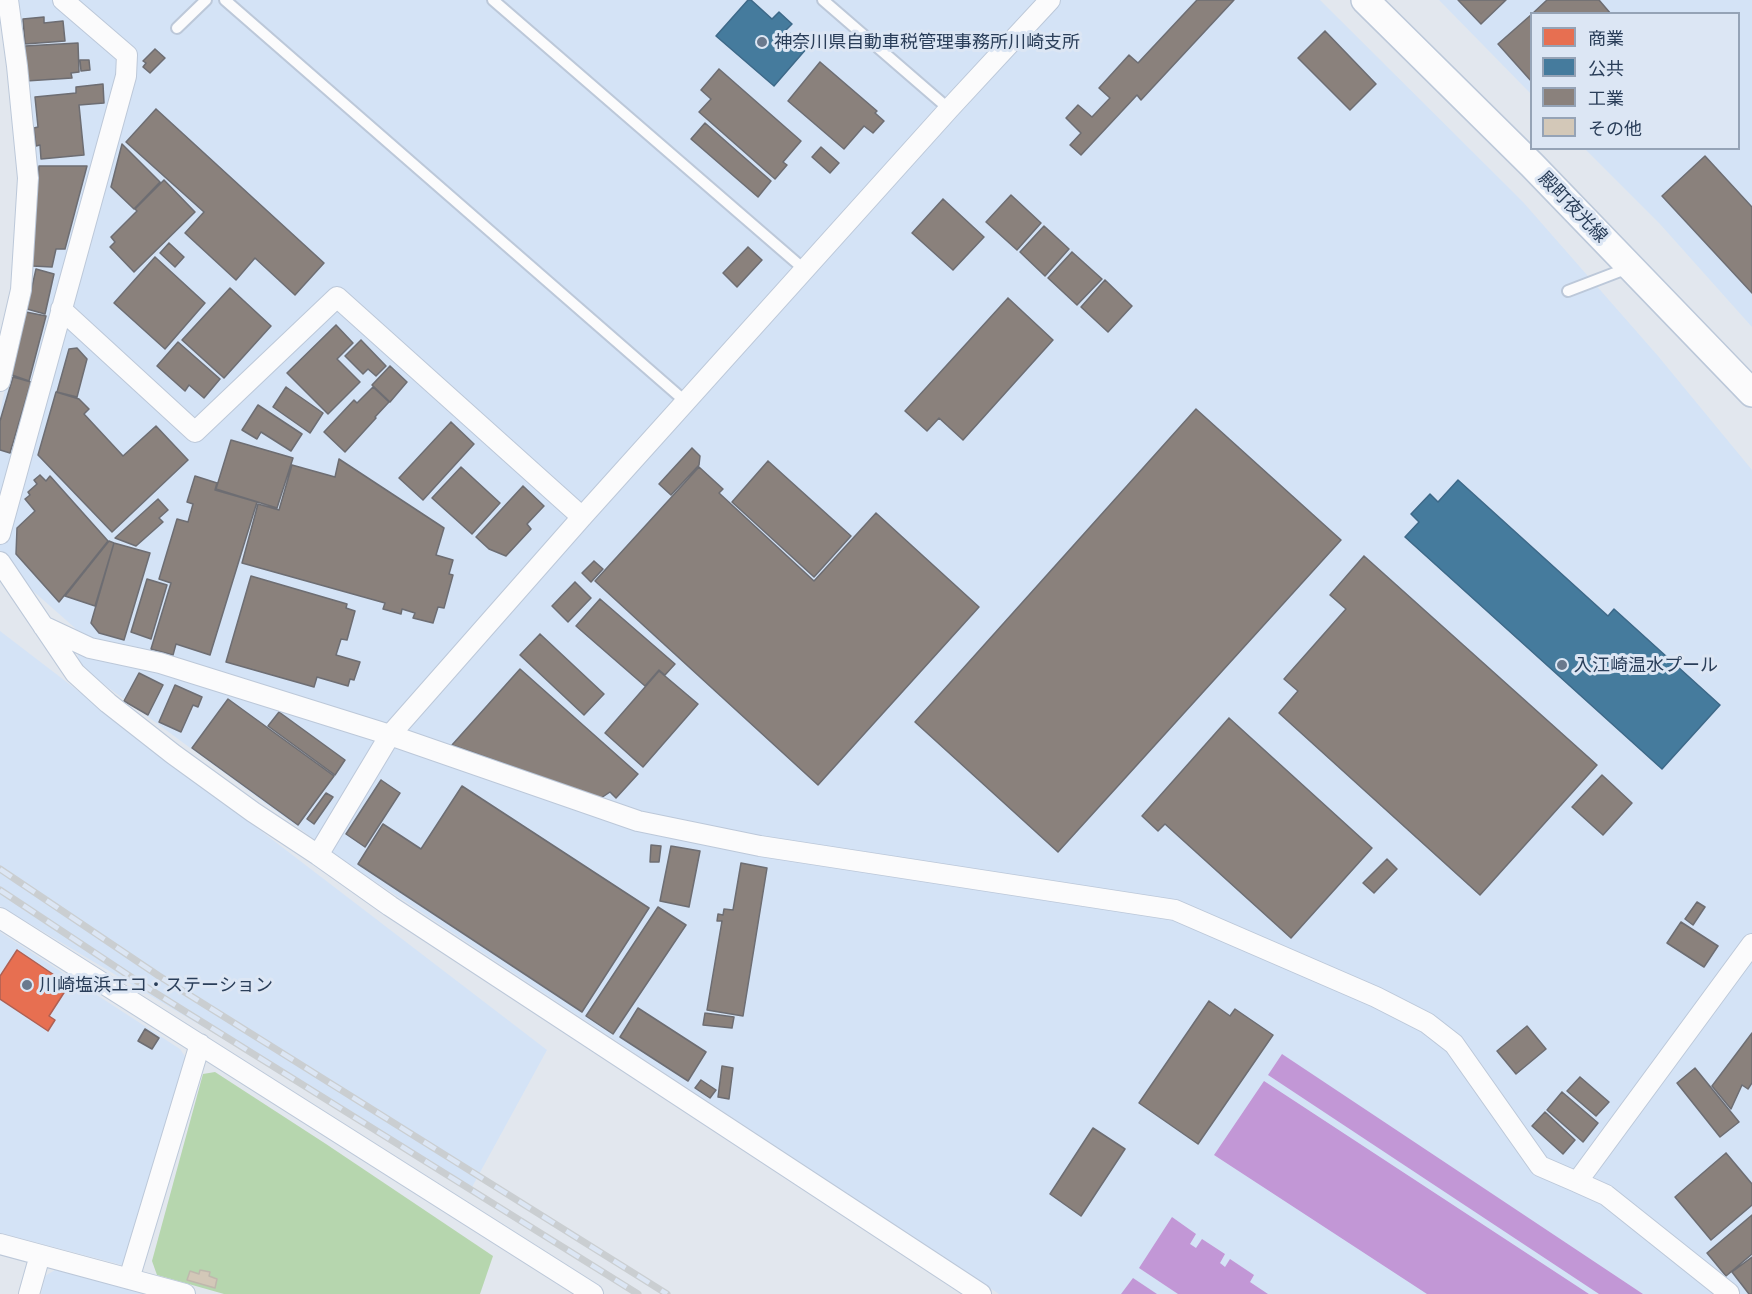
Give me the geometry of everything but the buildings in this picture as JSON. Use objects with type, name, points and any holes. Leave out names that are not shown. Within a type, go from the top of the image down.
[{"type":"street","points":[[0,381],[21,290],[28,178],[8,0]]},
{"type":"street","points":[[0,534],[126,76],[127,55],[63,0]]},
{"type":"street","points":[[318,855],[390,735],[582,517],[1050,0]]},
{"type":"street","name":"殿町夜光線","points":[[1365,0],[1532,165],[1752,393]]},
{"type":"street","points":[[61,309],[195,432],[337,297],[582,517]]},
{"type":"street","points":[[0,562],[75,673],[108,703],[252,812],[390,906],[981,1294]]},
{"type":"street","points":[[44,626],[90,648],[160,663],[390,735],[638,821],[760,846],[1175,910],[1376,997],[1427,1023],[1454,1044],[1540,1166],[1606,1195],[1729,1293]]},
{"type":"street","points":[[0,918],[593,1294]]},
{"type":"street","points":[[1577,1182],[1752,944]]},
{"type":"street","points":[[129,1279],[200,1044]]},
{"type":"street","points":[[0,1244],[185,1294]]},
{"type":"street","points":[[29,1294],[40,1255]]},
{"type":"lane","points":[[177,28],[206,0]]},
{"type":"lane","points":[[225,0],[686,402]]},
{"type":"lane","points":[[493,0],[805,270]]},
{"type":"lane","points":[[823,0],[949,109]]},
{"type":"lane","points":[[1568,291],[1631,267]]},
{"type":"shaded area","points":[[14,0],[1320,0],[1523,202],[1658,356],[1752,470],[1752,1294],[999,1294],[341,859],[79,666],[75,628],[7,568],[0,550],[0,412],[30,276],[37,163],[29,92]]},
{"type":"shaded area","points":[[1439,0],[1752,0],[1752,327],[1660,224],[1586,150],[1740,150],[1740,12],[1530,12],[1530,93]]},
{"type":"shaded area","points":[[0,631],[547,1050],[472,1187],[0,906]]},
{"type":"shaded area","points":[[0,932],[180,1049],[186,1058],[128,1260],[122,1265],[0,1233]]},
{"type":"shaded area","points":[[1282,1054],[1643,1294],[1599,1294],[1268,1075]]},
{"type":"shaded area","points":[[1264,1081],[1589,1294],[1427,1294],[1214,1155]]},
{"type":"shaded area","points":[[1172,1217],[1196,1234],[1190,1244],[1196,1248],[1202,1239],[1225,1254],[1220,1263],[1225,1267],[1230,1259],[1254,1275],[1250,1282],[1268,1294],[1178,1294],[1139,1268]]},
{"type":"shaded area","points":[[55,1270],[152,1294],[41,1294],[45,1276]]},
{"type":"shaded area","points":[[1133,1278],[1157,1294],[1121,1294]]},
{"type":"green space","points":[[215,1072],[493,1256],[480,1294],[224,1294],[157,1275],[152,1261],[203,1074]]},
{"type":"railway","points":[[0,869],[159,976],[667,1294]]},
{"type":"railway","points":[[0,890],[146,987],[638,1294]]},
{"type":"place","name":"神奈川県自動車税管理事務所川崎支所","points":[[762,42]]},
{"type":"place","name":"入江崎温水プール","points":[[1562,665]]},
{"type":"place","name":"川崎塩浜エコ・ステーション","points":[[27,985]]}]
